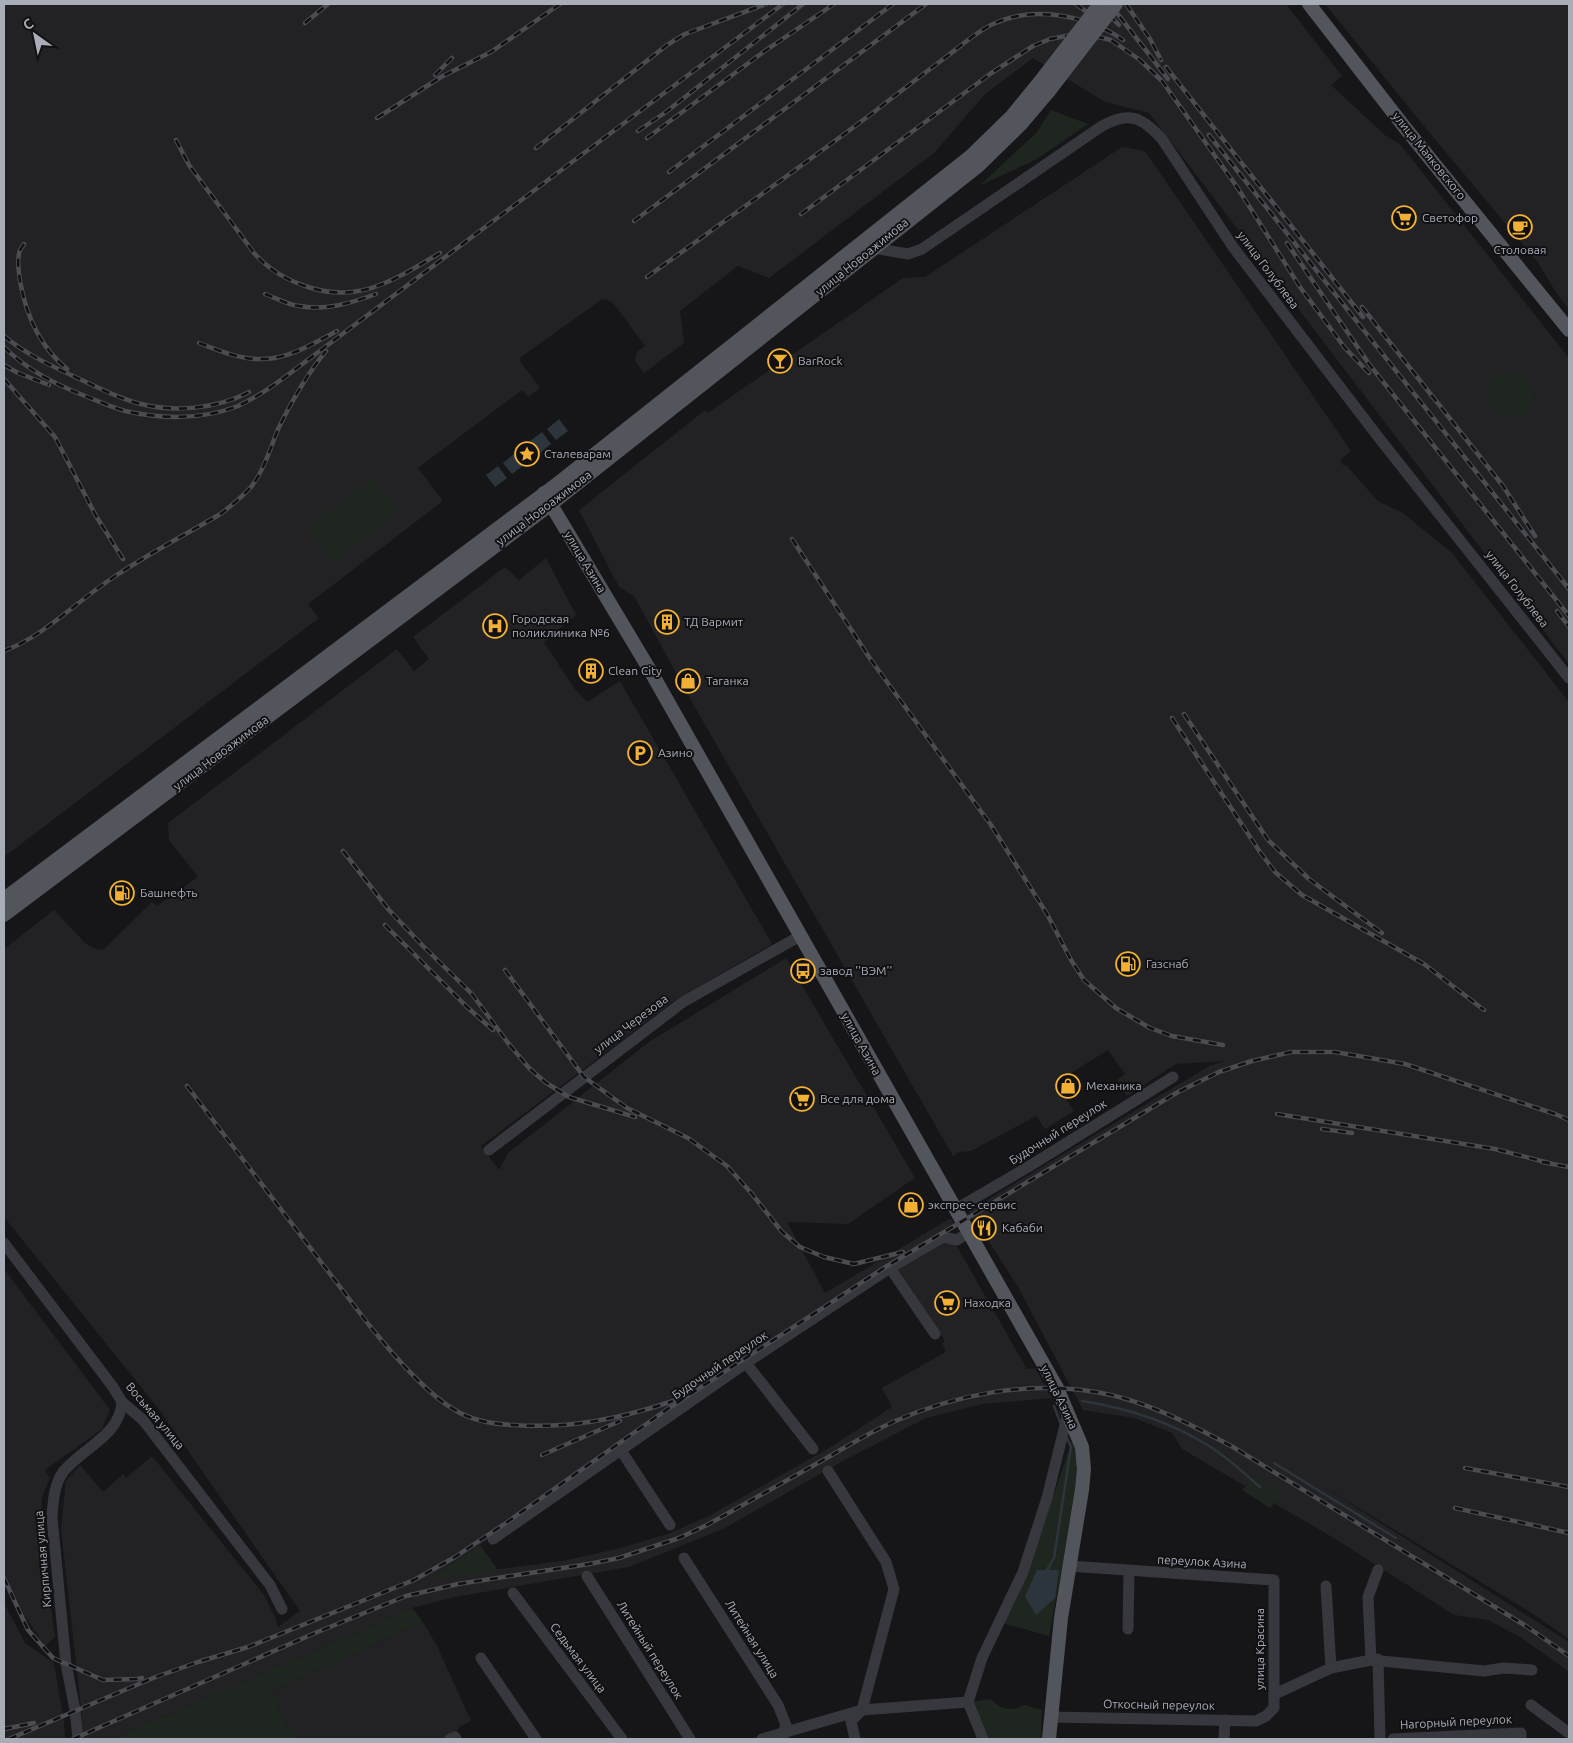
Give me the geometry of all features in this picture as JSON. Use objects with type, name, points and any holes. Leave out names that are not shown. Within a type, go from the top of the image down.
[{"type":"main road","name":"улица Новоажимова","points":[[4,915],[873,248],[994,152],[1021,124],[1100,4]]},
{"type":"main road","name":"улица Новоажимова","points":[[4,899],[547,499],[620,435],[971,156],[1044,87],[1116,4]]},
{"type":"main road","name":"улица Маяковского","points":[[1309,4],[1406,129],[1569,330]]},
{"type":"main road","name":"улица Азина","points":[[547,499],[651,672],[969,1232],[1057,1388],[1082,1447],[1084,1470],[1069,1566],[1049,1739]]},
{"type":"street","name":"улица Голублева","points":[[873,248],[908,254],[922,249],[1102,126],[1114,119],[1128,117],[1141,120],[1162,139],[1233,247],[1379,438],[1569,678]]},
{"type":"street","name":"улица Черезова","points":[[489,1150],[683,1002],[800,936]]},
{"type":"street","name":"Будочный переулок","points":[[956,1210],[1173,1077]]},
{"type":"street","name":"Будочный переулок","points":[[493,1539],[620,1449],[890,1268],[943,1237],[957,1240],[969,1232]]},
{"type":"street","name":"Восьмая улица","points":[[4,1243],[113,1387],[122,1402],[143,1420],[270,1584],[282,1609]]},
{"type":"street","points":[[890,1268],[935,1334]]},
{"type":"street","points":[[746,1363],[813,1449]]},
{"type":"street","name":"Кирпичная улица","points":[[78,1739],[75,1710],[66,1664],[52,1517],[53,1502],[55,1491],[64,1472],[111,1429],[122,1411],[122,1402]]},
{"type":"street","points":[[983,1739],[968,1702],[982,1658],[1023,1572],[1047,1498],[1068,1414]]},
{"type":"street","points":[[620,1449],[670,1525]]},
{"type":"street","points":[[828,1471],[886,1562],[894,1589],[862,1710],[851,1721],[855,1739]]},
{"type":"street","name":"Литейная улица","points":[[684,1558],[778,1705],[786,1725],[783,1736]]},
{"type":"street","name":"переулок Азина","points":[[1069,1566],[1274,1580]]},
{"type":"street","points":[[1378,1570],[1368,1597],[1380,1739]]},
{"type":"street","points":[[1128,1628],[1129,1571]]},
{"type":"street","name":"Литейный переулок","points":[[587,1576],[690,1739]]},
{"type":"street","name":"улица Красина","points":[[1266,1716],[1274,1708],[1275,1694],[1274,1580]]},
{"type":"street","points":[[1326,1586],[1331,1668]]},
{"type":"street","name":"Седьмая улица","points":[[513,1593],[622,1739]]},
{"type":"street","points":[[481,1658],[536,1739]]},
{"type":"street","points":[[1275,1694],[1331,1668],[1374,1660],[1484,1671],[1504,1668],[1532,1670]]},
{"type":"street","points":[[762,1739],[783,1736],[862,1710],[968,1702]]},
{"type":"street","points":[[1531,1705],[1569,1733]]},
{"type":"street","name":"Откосный переулок","points":[[1051,1717],[1256,1720],[1266,1716]]},
{"type":"street","points":[[1224,1739],[1225,1720]]},
{"type":"street","name":"Нагорный переулок","points":[[1393,1739],[1521,1736]]},
{"type":"street","points":[[450,1739],[455,1737],[456,1739]]},
{"type":"shaded area","points":[[4,4],[1286,4],[1342,76],[1331,85],[1386,136],[1400,144],[1569,358],[1569,664],[1149,113],[1105,102],[1033,58],[985,94],[934,153],[769,278],[738,266],[680,311],[684,343],[644,373],[635,361],[637,352],[645,346],[614,304],[606,299],[601,300],[521,357],[520,361],[540,388],[528,397],[522,390],[418,468],[443,501],[308,604],[319,618],[4,857]]},
{"type":"shaded area","points":[[1325,4],[1568,4],[1569,309],[1557,294],[1537,261]]},
{"type":"shaded area","points":[[1051,110],[1088,124],[1035,160],[979,186],[1037,132]]},
{"type":"shaded area","points":[[1122,147],[1145,151],[1351,451],[1340,460],[1344,466],[1346,465],[1378,501],[1403,513],[1452,553],[1569,702],[1569,1639],[1527,1610],[1319,1484],[1569,1642],[1569,1672],[1520,1637],[1488,1620],[1454,1615],[1337,1540],[1182,1449],[1172,1433],[1134,1418],[1083,1410],[1018,1287],[969,1211],[1209,1066],[1226,1061],[1176,1064],[1127,1096],[1117,1080],[1125,1074],[1108,1050],[1060,1080],[1058,1087],[1074,1111],[1045,1129],[1036,1116],[971,1151],[960,1152],[953,1156],[692,702],[634,596],[619,587],[579,510],[704,411],[709,412],[903,278],[925,277]]},
{"type":"shaded area","points":[[1510,371],[1523,375],[1529,381],[1533,394],[1529,407],[1523,413],[1510,417],[1497,413],[1491,407],[1487,394],[1491,381],[1497,375]]},
{"type":"shaded area","points":[[559,419],[568,431],[556,440],[547,429]]},
{"type":"shaded area","points":[[542,432],[551,444],[540,453],[530,441]]},
{"type":"shaded area","points":[[515,453],[524,465],[512,474],[503,463]]},
{"type":"shaded area","points":[[498,466],[507,478],[495,487],[486,475]]},
{"type":"shaded area","points":[[373,478],[399,511],[333,561],[307,528]]},
{"type":"shaded area","points":[[546,558],[576,615],[544,642],[574,688],[587,702],[620,681],[772,944],[674,1001],[481,1146],[499,1170],[508,1153],[649,1042],[786,958],[915,1178],[848,1224],[787,1222],[825,1293],[951,1218],[956,1228],[886,1268],[666,1413],[480,1545],[430,1578],[562,1561],[621,1548],[670,1533],[709,1516],[829,1448],[892,1407],[882,1388],[946,1352],[942,1343],[945,1341],[897,1268],[943,1241],[956,1245],[1027,1369],[1035,1368],[1052,1398],[983,1404],[926,1418],[843,1461],[725,1528],[629,1567],[455,1597],[412,1608],[113,1739],[83,1739],[61,1529],[66,1481],[80,1465],[103,1492],[123,1474],[126,1478],[152,1456],[264,1595],[278,1627],[300,1611],[158,1408],[4,1217],[4,949],[54,910],[86,944],[103,950],[152,902],[157,906],[198,877],[169,840],[168,823],[397,649],[414,671],[429,659],[413,637],[505,567],[519,580]]},
{"type":"shaded area","points":[[4,1269],[110,1410],[102,1429],[45,1470],[50,1478],[42,1497],[40,1530],[55,1637],[45,1646],[24,1615],[4,1572]]},
{"type":"shaded area","points":[[1073,1437],[1077,1449],[1078,1482],[1049,1636],[1002,1623],[1042,1531]]},
{"type":"shaded area","points":[[1254,1477],[1283,1493],[1270,1508],[1242,1490]]},
{"type":"shaded area","points":[[480,1545],[498,1570],[429,1579]]},
{"type":"shaded area","points":[[1037,1570],[1059,1570],[1055,1598],[1036,1615],[1025,1596]]},
{"type":"shaded area","points":[[4,1603],[25,1643],[54,1663],[65,1739],[4,1739]]},
{"type":"shaded area","points":[[412,1608],[423,1622],[271,1692],[295,1739],[113,1739]]},
{"type":"shaded area","points":[[423,1622],[437,1646],[471,1721],[459,1727],[456,1734],[444,1739],[295,1739],[271,1692]]},
{"type":"shaded area","points":[[991,1699],[1006,1709],[1015,1709],[1024,1705],[1042,1710],[1041,1739],[985,1739],[969,1702]]},
{"type":"waterway","points":[[1082,1401],[1148,1417],[1194,1437],[1216,1450],[1260,1487]]},
{"type":"waterway","points":[[1054,1406],[1060,1422]]},
{"type":"waterway","points":[[1047,1570],[1054,1558],[1071,1447],[1067,1438]]},
{"type":"waterway","points":[[1274,1463],[1396,1538]]},
{"type":"railway","points":[[305,23],[328,4]]},
{"type":"railway","points":[[377,118],[441,77],[491,52],[560,4]]},
{"type":"railway","points":[[536,148],[667,45],[685,34],[766,4]]},
{"type":"railway","points":[[4,347],[22,363],[63,387],[125,411],[153,416],[182,417],[210,414],[238,406],[280,381],[783,4]]},
{"type":"railway","points":[[638,131],[666,112],[803,4]]},
{"type":"railway","points":[[647,138],[762,53],[834,4]]},
{"type":"railway","points":[[669,172],[893,4]]},
{"type":"railway","points":[[634,221],[926,4]]},
{"type":"railway","points":[[1076,4],[1104,25]]},
{"type":"railway","points":[[1098,4],[1119,25]]},
{"type":"railway","points":[[1110,4],[1168,79]]},
{"type":"railway","points":[[1126,4],[1150,39],[1161,60]]},
{"type":"railway","points":[[647,277],[846,133],[975,35],[993,24],[1025,15],[1060,16],[1093,24],[1123,40]]},
{"type":"railway","points":[[801,214],[990,74],[1033,46],[1050,39],[1082,33],[1111,40],[1140,60],[1162,81],[1237,187],[1300,287],[1345,348],[1369,373]]},
{"type":"railway","points":[[435,75],[452,58]]},
{"type":"railway","points":[[1166,67],[1363,317]]},
{"type":"railway","points":[[1209,135],[1569,589]]},
{"type":"railway","points":[[176,140],[189,165],[254,253],[278,274],[292,281],[327,291],[344,293],[361,291],[393,280],[440,253]]},
{"type":"railway","points":[[1287,243],[1369,364],[1569,616]]},
{"type":"railway","points":[[24,244],[19,253],[18,264],[20,281],[30,318],[49,351],[67,369]]},
{"type":"railway","points":[[265,294],[286,303],[319,308],[348,303],[376,294]]},
{"type":"railway","points":[[1362,307],[1503,486],[1535,536]]},
{"type":"railway","points":[[199,343],[238,356],[262,359],[282,356],[301,350],[337,331]]},
{"type":"railway","points":[[4,336],[32,356],[123,399],[137,403],[165,408],[194,408],[223,402],[249,392]]},
{"type":"railway","points":[[4,651],[33,637],[124,570],[222,513],[241,498],[260,473],[289,407],[306,378],[326,351]]},
{"type":"railway","points":[[4,365],[18,373],[49,385]]},
{"type":"railway","points":[[4,379],[55,437],[96,516],[123,559]]},
{"type":"railway","points":[[792,539],[871,660],[991,825],[1047,914],[1071,960],[1084,980],[1116,1008],[1150,1028],[1172,1036],[1223,1045]]},
{"type":"railway","points":[[1557,611],[1569,627]]},
{"type":"railway","points":[[1184,714],[1268,840],[1309,879],[1382,933]]},
{"type":"railway","points":[[1172,718],[1275,872],[1302,895],[1424,964],[1484,1010]]},
{"type":"railway","points":[[343,851],[389,910],[472,994],[529,1068],[545,1082],[569,1097],[635,1117]]},
{"type":"railway","points":[[385,925],[467,1007],[493,1030]]},
{"type":"railway","points":[[505,970],[584,1077],[627,1108],[688,1138],[727,1166],[782,1232],[800,1247],[824,1257],[854,1264],[903,1252]]},
{"type":"railway","points":[[9,1739],[153,1678],[248,1647],[414,1580],[455,1557],[669,1408],[884,1268],[1178,1092],[1219,1072],[1252,1061],[1291,1052],[1335,1052],[1405,1064],[1569,1120]]},
{"type":"railway","points":[[187,1086],[369,1325],[409,1371],[444,1403],[468,1417],[490,1423],[534,1426],[574,1424],[614,1418],[673,1401]]},
{"type":"railway","points":[[1277,1114],[1495,1149],[1549,1163]]},
{"type":"railway","points":[[1322,1129],[1352,1133]]},
{"type":"railway","points":[[1542,1162],[1569,1167]]},
{"type":"railway","points":[[73,1739],[315,1633],[406,1596],[458,1584],[619,1558],[679,1538],[707,1525],[893,1422],[917,1412],[967,1397],[1018,1389],[1044,1388],[1096,1392],[1150,1407],[1184,1422],[1233,1447],[1526,1626],[1569,1656]]},
{"type":"railway","points":[[542,1455],[620,1421]]},
{"type":"railway","points":[[1465,1468],[1569,1487]]},
{"type":"railway","points":[[1455,1508],[1569,1533]]},
{"type":"railway","points":[[4,1578],[28,1630],[53,1658],[103,1680],[142,1678]]},
{"type":"railway","points":[[4,1729],[34,1723]]},
{"type":"place","name":"Светофор","points":[[1404,218]]},
{"type":"place","name":"Столовая","points":[[1520,227]]},
{"type":"place","name":"BarRock","points":[[780,361]]},
{"type":"place","name":"Сталеварам","points":[[527,454]]},
{"type":"place","name":"ТД Вармит","points":[[667,622]]},
{"type":"place","name":"Городская поликлиника №6","points":[[495,626]]},
{"type":"place","name":"Clean City","points":[[591,671]]},
{"type":"place","name":"Таганка","points":[[688,681]]},
{"type":"place","name":"Азино","points":[[640,753]]},
{"type":"place","name":"Башнефть","points":[[122,893]]},
{"type":"place","name":"Газснаб","points":[[1128,964]]},
{"type":"place","name":"завод ''ВЭМ''","points":[[803,971]]},
{"type":"place","name":"Механика","points":[[1068,1086]]},
{"type":"place","name":"Все для дома","points":[[802,1099]]},
{"type":"place","name":"экспрес- сервис","points":[[911,1205]]},
{"type":"place","name":"Кабаби","points":[[984,1228]]},
{"type":"place","name":"Находка","points":[[947,1303]]}]
